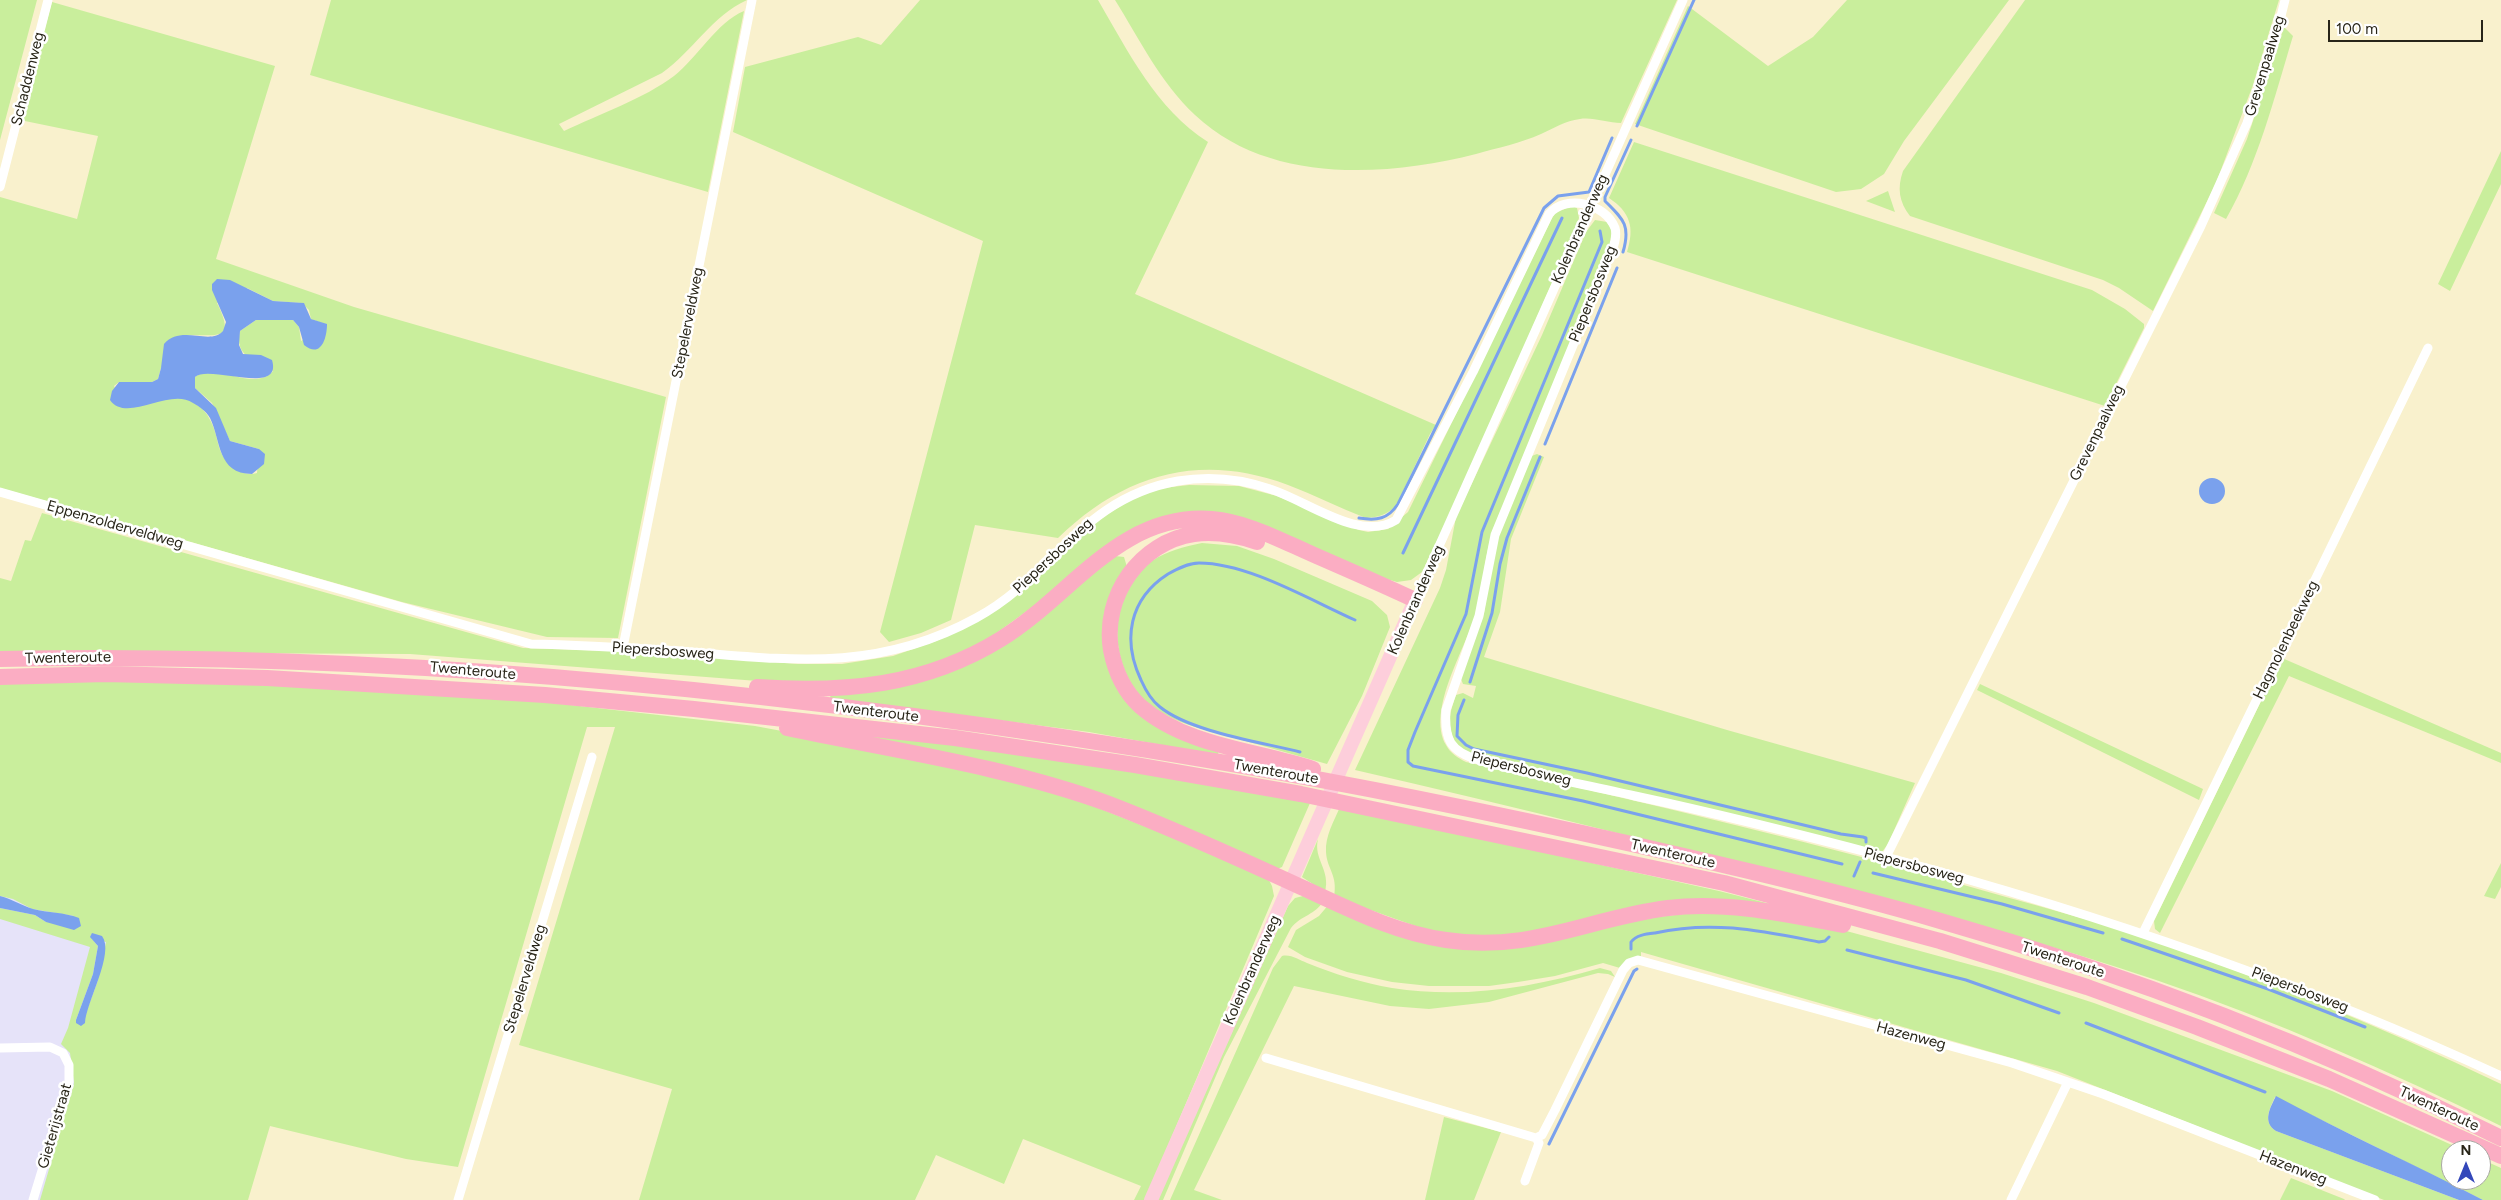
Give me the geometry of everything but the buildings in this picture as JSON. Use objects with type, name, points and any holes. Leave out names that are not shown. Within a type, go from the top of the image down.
[{"type":"highway","points":[[613,682],[684,682],[780,688],[845,689],[916,676],[945,667],[1001,640],[1038,614],[1108,552],[1126,539],[1146,529],[1179,520],[1212,520],[1249,528],[1413,604]]},
{"type":"highway","points":[[1364,787],[1302,765],[1202,739],[1165,724],[1151,715],[1129,693],[1117,672],[1110,642],[1112,609],[1122,584],[1131,571],[1152,551],[1179,538],[1208,533],[1223,533],[1256,541],[1413,604]]},
{"type":"highway","name":"Twenteroute","points":[[0,659],[184,658],[344,663],[613,682],[785,700],[1029,732],[1364,787],[1514,817],[1762,874],[1926,917],[2014,943],[2183,1000],[2321,1054],[2501,1138]]},
{"type":"highway","name":"Twenteroute","points":[[0,677],[105,674],[268,678],[452,688],[694,709],[955,738],[1135,764],[1301,794],[1724,883],[1940,941],[2087,987],[2197,1027],[2346,1086],[2501,1156]]},
{"type":"highway","points":[[694,709],[1008,774],[1078,793],[1138,816],[1400,929],[1430,937],[1463,942],[1498,943],[1536,939],[1641,913],[1670,908],[1715,906],[1776,912],[1940,941]]},
{"type":"main road","name":"Kolenbranderweg","points":[[1151,1200],[1413,604]]},
{"type":"street","name":"Schaddenweg","points":[[0,187],[48,0]]},
{"type":"street","name":"Stepelerveldweg","points":[[623,647],[752,0]]},
{"type":"street","name":"Kolenbranderweg","points":[[1413,604],[1683,0]]},
{"type":"street","name":"Grevenpaalweg","points":[[1886,857],[2201,226],[2247,123],[2286,0]]},
{"type":"street","name":"Piepersbosweg","points":[[231,559],[531,644],[623,647],[797,660],[842,660],[889,652],[922,643],[952,631],[1007,599],[1044,567],[1072,536],[1110,506],[1130,496],[1177,481],[1199,479],[1243,482],[1271,489],[1356,526],[1377,529],[1396,520],[1405,506],[1549,214],[1562,203],[1590,206],[1610,220],[1615,230],[1613,248],[1495,535],[1479,616],[1446,710],[1445,723],[1448,740],[1457,752],[1486,762],[1663,802],[1886,857],[2143,933],[2275,980],[2380,1021],[2501,1076]]},
{"type":"street","name":"Hagmolenbeekweg","points":[[2143,933],[2428,348]]},
{"type":"street","name":"Eppenzolderveldweg","points":[[0,492],[231,559]]},
{"type":"street","name":"Stepelerveldweg","points":[[458,1200],[592,757]]},
{"type":"street","name":"Hazenweg","points":[[1536,1138],[1542,1135],[1555,1110],[1623,970],[1629,963],[1638,960],[1649,961],[2012,1063],[2068,1082],[2375,1200]]},
{"type":"street","name":"Gieterijstraat","points":[[0,1048],[50,1047],[64,1053],[70,1065],[69,1082],[33,1200]]},
{"type":"street","points":[[1266,1058],[1536,1138],[1539,1143],[1525,1181]]},
{"type":"street","points":[[2011,1200],[2068,1082]]},
{"type":"shaded area","points":[[0,856],[162,904],[78,1200],[0,1200]]},
{"type":"green space","points":[[0,0],[37,0],[0,140]]},
{"type":"green space","points":[[331,0],[747,0],[723,15],[662,73],[559,124],[564,131],[649,92],[674,76],[725,23],[744,11],[708,192],[310,75]]},
{"type":"green space","points":[[920,0],[1098,0],[1132,59],[1158,96],[1190,129],[1208,142],[1135,294],[1436,425],[1396,506],[1382,515],[1366,518],[1288,485],[1256,475],[1224,470],[1194,470],[1165,475],[1137,484],[1109,498],[1083,516],[1058,538],[975,525],[951,620],[921,633],[889,642],[880,632],[983,241],[733,132],[745,67],[858,37],[881,45]]},
{"type":"green space","points":[[1115,0],[1677,0],[1621,123],[1590,119],[1575,120],[1525,140],[1476,154],[1441,162],[1366,170],[1329,169],[1292,164],[1257,153],[1224,137],[1195,115],[1171,89]]},
{"type":"green space","points":[[1847,0],[2009,0],[1904,141],[1884,174],[1861,189],[1836,192],[1635,124],[1688,6],[1768,66],[1813,37]]},
{"type":"green space","points":[[2025,0],[2279,0],[2253,85],[2216,183],[2153,311],[2119,288],[2103,280],[1910,216],[1903,205],[1900,195],[1900,183],[1903,171]]},
{"type":"green space","points":[[52,2],[275,66],[216,259],[354,307],[666,397],[618,638],[547,637],[402,602],[0,488],[0,197],[77,219],[98,136],[20,120]],"holes":[[[247,288],[273,301],[302,303],[309,310],[311,319],[327,325],[301,341],[299,327],[293,320],[256,320],[240,331],[240,346],[247,356],[273,371],[265,377],[256,379],[212,372],[203,373],[195,377],[195,388],[212,403],[230,441],[259,449],[257,473],[249,474],[238,470],[225,459],[207,415],[199,406],[185,398],[172,397],[125,408],[114,386],[119,382],[152,382],[158,379],[161,368],[189,335],[216,335],[224,330],[225,324],[217,303]]]},
{"type":"green space","points":[[2284,27],[2293,36],[2279,83],[2256,153],[2226,219],[2214,213],[2247,139]]},
{"type":"green space","points":[[1634,142],[2092,290],[2125,309],[2144,324],[2144,328],[2105,406],[1627,252],[1631,235],[1629,221],[1622,209],[1609,198]]},
{"type":"green space","points":[[2501,151],[2501,184],[2450,291],[2438,284]]},
{"type":"green space","points":[[1888,191],[1895,212],[1866,201]]},
{"type":"green space","points":[[1572,206],[1577,208],[1579,218],[1570,242],[1456,501],[1422,572],[1411,580],[1397,582],[1383,578],[1186,514],[1060,587],[987,640],[924,670],[822,686],[410,654],[0,652],[0,578],[11,581],[25,540],[31,541],[42,513],[523,648],[640,652],[798,664],[842,664],[893,656],[936,641],[971,625],[1005,604],[1039,576],[1090,524],[1138,496],[1163,488],[1189,485],[1239,486],[1277,496],[1359,530],[1368,532],[1388,529],[1408,512],[1551,220],[1555,213]]},
{"type":"green space","points":[[1595,220],[1607,222],[1612,231],[1609,250],[1492,533],[1476,613],[1444,697],[1441,731],[1446,745],[1452,753],[1466,762],[1805,842],[1939,878],[2093,921],[2218,964],[2314,1001],[2408,1041],[2501,1084],[2501,1126],[2374,1066],[2287,1029],[2156,980],[2077,955],[1957,921],[1716,858],[1355,770],[1440,588],[1446,570],[1456,517],[1542,335],[1586,232]]},
{"type":"green space","points":[[1537,454],[1544,457],[1511,539],[1500,612],[1484,657],[1727,730],[1915,783],[1888,844],[1882,852],[1483,759],[1457,747],[1450,727],[1451,709],[1456,695],[1463,693],[1473,698],[1476,686],[1463,684],[1461,679],[1484,613],[1495,544],[1529,457]]},
{"type":"green space","points":[[1202,543],[1237,546],[1274,559],[1372,601],[1387,615],[1390,627],[1362,696],[1327,764],[1181,722],[1151,706],[1132,685],[1121,659],[1117,630],[1122,602],[1127,589],[1134,577],[1153,560],[1164,554]]},
{"type":"green space","points":[[1115,556],[1124,557],[1127,567],[1106,621],[1126,699],[1219,749],[1218,755],[1089,732],[830,698],[831,694],[942,673]]},
{"type":"green space","points":[[2282,658],[2501,753],[2501,763],[2289,676],[2160,933],[2155,929],[2154,921]]},
{"type":"green space","points":[[186,681],[518,699],[755,726],[830,740],[1045,787],[1266,874],[1272,886],[1274,896],[1145,1200],[1134,1200],[1141,1186],[1023,1139],[1004,1184],[936,1155],[915,1200],[639,1200],[672,1089],[519,1045],[615,727],[587,727],[458,1167],[406,1159],[270,1126],[248,1200],[40,1200],[74,1083],[70,1053],[61,1044],[68,1028],[90,947],[0,919],[0,908],[35,915],[46,922],[74,916],[32,909],[13,899],[0,896],[0,682]],"holes":[[[92,939],[106,942],[97,983],[85,1015],[76,1020],[93,974],[98,946]]]},
{"type":"green space","points":[[1980,684],[2203,789],[2199,800],[1977,690]]},
{"type":"green space","points":[[826,728],[1048,757],[1310,803],[1282,867],[1277,869],[1147,814]]},
{"type":"green space","points":[[1340,807],[1719,891],[1834,920],[1725,902],[1523,938],[1435,933],[1334,897],[1335,883],[1327,858],[1326,846],[1330,829]]},
{"type":"green space","points":[[1318,839],[1318,853],[1326,877],[1325,892],[1302,877]]},
{"type":"green space","points":[[2501,863],[2501,887],[2495,899],[2484,896]]},
{"type":"green space","points":[[1307,895],[1323,901],[1320,906],[1299,920],[1291,928],[1224,1057],[1163,1200],[1157,1200],[1288,906],[1295,898]]},
{"type":"green space","points":[[1330,903],[1442,942],[1718,910],[1839,929],[2001,973],[2094,1003],[2332,1091],[2441,1140],[2441,1179],[2275,1097],[2269,1110],[2269,1123],[2276,1131],[2459,1200],[2384,1200],[2057,1071],[1641,952],[1641,956],[1628,959],[1620,968],[1603,963],[1555,976],[1489,986],[1429,986],[1392,982],[1347,972],[1305,957],[1288,947],[1296,930],[1319,916]]},
{"type":"green space","points":[[1282,956],[1292,957],[1359,981],[1418,991],[1471,992],[1497,990],[1548,981],[1600,968],[1611,971],[1615,977],[1598,973],[1489,1002],[1429,1009],[1390,1006],[1294,986],[1194,1190],[1222,1200],[1170,1200],[1273,968]]},
{"type":"green space","points":[[1444,1117],[1501,1132],[1474,1200],[1425,1200]]},
{"type":"green space","points":[[2491,1164],[2501,1168],[2501,1200],[2483,1200],[2463,1190],[2491,1190]]},
{"type":"green space","points":[[2291,1178],[2344,1199],[2345,1200],[2280,1200]]},
{"type":"water","points":[[217,279],[230,280],[273,301],[304,303],[311,319],[327,324],[326,335],[322,345],[315,350],[304,345],[299,327],[293,320],[256,320],[240,331],[239,345],[243,354],[261,355],[272,360],[272,371],[267,376],[243,378],[203,374],[195,377],[195,388],[216,408],[230,441],[259,449],[265,454],[264,464],[252,474],[232,468],[226,462],[210,418],[203,409],[193,403],[183,399],[172,399],[127,408],[117,406],[110,400],[112,391],[119,382],[152,382],[158,379],[164,344],[171,338],[187,335],[211,337],[223,331],[226,322],[212,290],[212,284]]},
{"type":"water","points":[[2212,478],[2221,482],[2225,491],[2221,500],[2212,504],[2203,500],[2199,491],[2203,482]]},
{"type":"water","points":[[0,896],[33,909],[79,918],[81,926],[74,930],[46,922],[35,915],[0,908]]},
{"type":"water","points":[[92,933],[102,936],[105,944],[105,954],[85,1023],[81,1026],[76,1023],[76,1020],[93,974],[98,946],[90,937]]},
{"type":"water","points":[[2276,1096],[2441,1179],[2441,1190],[2463,1190],[2483,1200],[2459,1200],[2276,1131],[2269,1123],[2268,1115]]},
{"type":"waterway","points":[[1637,126],[1694,0]]},
{"type":"waterway","points":[[1359,518],[1382,518],[1390,513],[1398,504],[1544,208],[1558,196],[1589,192],[1612,138]]},
{"type":"waterway","points":[[1623,252],[1626,229],[1621,218],[1605,201],[1605,197],[1631,140]]},
{"type":"waterway","points":[[1403,553],[1562,218]]},
{"type":"waterway","points":[[1600,231],[1602,242],[1482,532],[1466,614],[1415,732],[1408,750],[1408,762],[1413,766],[1583,801],[1842,864]]},
{"type":"waterway","points":[[1545,444],[1617,268]]},
{"type":"waterway","points":[[1470,682],[1492,613],[1500,564],[1507,538],[1540,457]]},
{"type":"waterway","points":[[1300,752],[1208,730],[1173,716],[1160,707],[1149,695],[1135,665],[1131,635],[1137,608],[1155,584],[1168,574],[1187,565],[1199,563],[1238,569],[1258,576],[1355,620]]},
{"type":"waterway","points":[[1464,700],[1458,715],[1457,736],[1466,745],[1474,749],[1587,773],[1841,834],[1863,837],[1866,838],[1866,842]]},
{"type":"waterway","points":[[1854,876],[1860,862]]},
{"type":"waterway","points":[[1873,873],[2002,904],[2103,933]]},
{"type":"waterway","points":[[1631,949],[1631,942],[1641,935],[1697,927],[1737,928],[1819,942],[1825,941],[1829,937]]},
{"type":"waterway","points":[[2122,939],[2268,989],[2365,1027]]},
{"type":"waterway","points":[[1847,950],[1966,980],[2059,1013]]},
{"type":"waterway","points":[[1549,1144],[1634,971],[1637,969]]},
{"type":"waterway","points":[[2086,1023],[2265,1092]]}]
